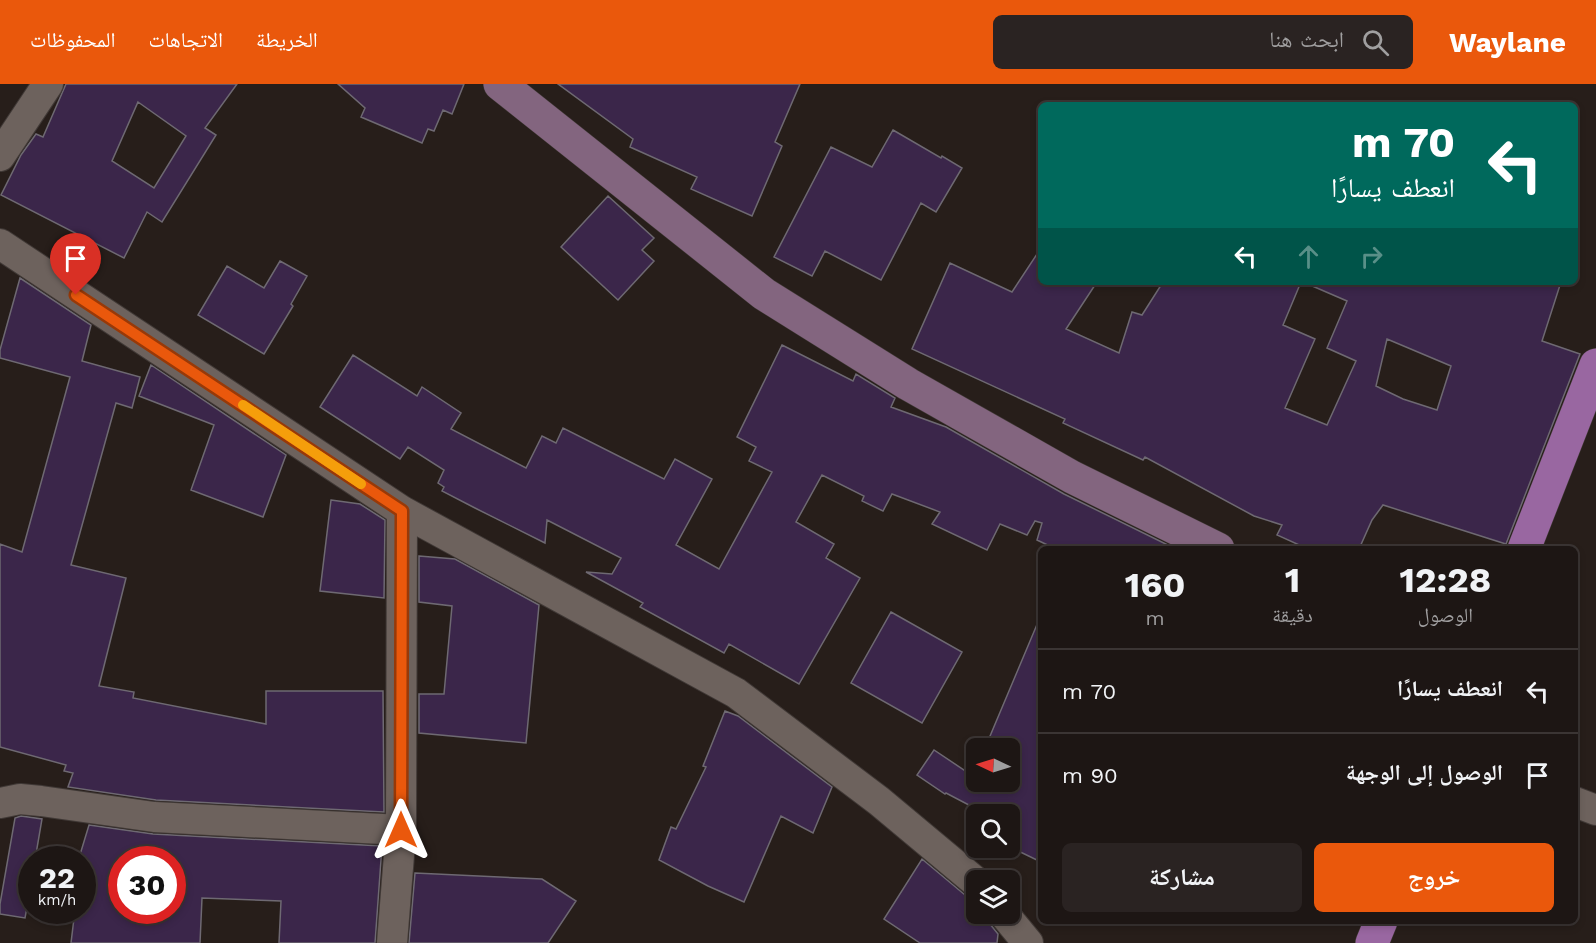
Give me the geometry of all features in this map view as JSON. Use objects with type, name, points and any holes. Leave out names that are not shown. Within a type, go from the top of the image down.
[{"type":"main road","points":[[500,84],[764,294],[908,384],[1072,477],[1212,546]]},
{"type":"main road","points":[[1525,546],[1596,365]]},
{"type":"main road","points":[[1372,943],[1380,924]]},
{"type":"street","points":[[0,156],[48,84]]},
{"type":"street","points":[[0,244],[402,511],[736,693],[879,801],[966,874]]},
{"type":"street","points":[[392,943],[401,830],[402,511]]},
{"type":"street","points":[[0,803],[20,799],[154,817],[401,830]]},
{"type":"street","points":[[1578,803],[1596,810]]},
{"type":"street","points":[[1012,924],[1028,943]]},
{"type":"building","points":[[66,84],[237,84],[205,128],[216,135],[162,222],[147,212],[124,258],[1,195],[21,155],[36,134],[43,137]],"holes":[[[138,102],[186,136],[154,188],[112,161]]]},
{"type":"building","points":[[338,84],[464,84],[452,114],[443,110],[434,131],[428,129],[422,143],[361,117],[365,108]]},
{"type":"building","points":[[558,84],[800,84],[775,142],[782,146],[752,216],[691,189],[697,177],[630,147],[633,139]]},
{"type":"building","points":[[893,130],[962,168],[936,212],[921,203],[881,280],[825,251],[812,276],[774,257],[831,147],[872,167]]},
{"type":"building","points":[[608,196],[654,238],[642,250],[654,261],[618,300],[561,247]]},
{"type":"building","points":[[1038,253],[1038,285],[1095,285],[1066,329],[1119,353],[1132,312],[1142,315],[1161,285],[1300,285],[1283,325],[1315,339],[1285,408],[1327,425],[1356,361],[1327,348],[1347,301],[1310,285],[1560,285],[1542,341],[1580,354],[1506,544],[1383,505],[1372,520],[1360,546],[1301,546],[1277,535],[1282,525],[1254,516],[1145,457],[1143,460],[1063,423],[1065,419],[912,349],[950,263],[1012,292]],"holes":[[[1387,339],[1451,366],[1437,410],[1403,399],[1376,386]]]},
{"type":"building","points":[[280,261],[307,276],[291,304],[293,306],[264,354],[198,315],[227,266],[264,288]]},
{"type":"building","points":[[20,278],[91,325],[82,361],[140,377],[132,408],[116,403],[71,565],[126,578],[99,686],[134,692],[133,698],[266,724],[266,691],[383,691],[384,812],[156,800],[68,787],[73,773],[64,771],[66,765],[0,747],[0,544],[22,552],[70,377],[0,358],[0,350]]},
{"type":"building","points":[[782,345],[853,381],[856,374],[895,398],[891,407],[946,427],[1064,494],[1170,546],[1050,546],[1037,540],[1042,523],[1035,521],[1027,535],[1000,524],[987,550],[932,524],[940,512],[892,494],[883,511],[862,501],[864,496],[822,475],[796,522],[834,544],[826,558],[860,578],[799,684],[729,644],[724,653],[640,607],[643,603],[586,572],[612,574],[621,558],[547,520],[545,543],[475,508],[442,491],[444,487],[438,483],[444,470],[408,447],[400,459],[320,407],[353,355],[417,396],[422,387],[461,413],[451,429],[526,468],[542,436],[556,443],[563,428],[664,479],[675,459],[712,479],[676,545],[719,569],[772,472],[749,461],[756,447],[737,437]]},
{"type":"building","points":[[151,365],[286,455],[263,517],[191,490],[214,425],[139,396]]},
{"type":"building","points":[[331,500],[360,504],[385,520],[384,598],[320,591]]},
{"type":"building","points":[[419,556],[455,559],[539,605],[526,743],[419,733],[419,694],[444,694],[452,606],[419,602]]},
{"type":"building","points":[[891,612],[962,652],[922,723],[851,683]]},
{"type":"building","points":[[1038,622],[1038,861],[1020,852],[1020,804],[967,804],[945,794],[917,775],[934,750],[966,771],[966,792],[1020,792],[1020,738],[989,738]]},
{"type":"building","points":[[725,711],[738,716],[832,787],[813,833],[781,816],[744,902],[659,860],[671,827],[676,829],[706,767],[703,766]]},
{"type":"building","points":[[21,816],[42,819],[37,846],[18,846],[18,917],[0,914],[15,818]]},
{"type":"building","points":[[89,825],[153,834],[382,846],[375,943],[279,943],[281,901],[202,898],[200,943],[71,943],[73,924],[96,924],[96,846],[83,846]]},
{"type":"building","points":[[922,859],[966,896],[966,924],[990,924],[998,934],[997,943],[920,943],[884,919]]},
{"type":"building","points":[[415,873],[542,879],[576,901],[548,943],[409,943]]},
{"type":"slow traffic","points":[[243,405],[361,484]]},
{"type":"route","points":[[76,295],[402,511],[401,830]]}]
